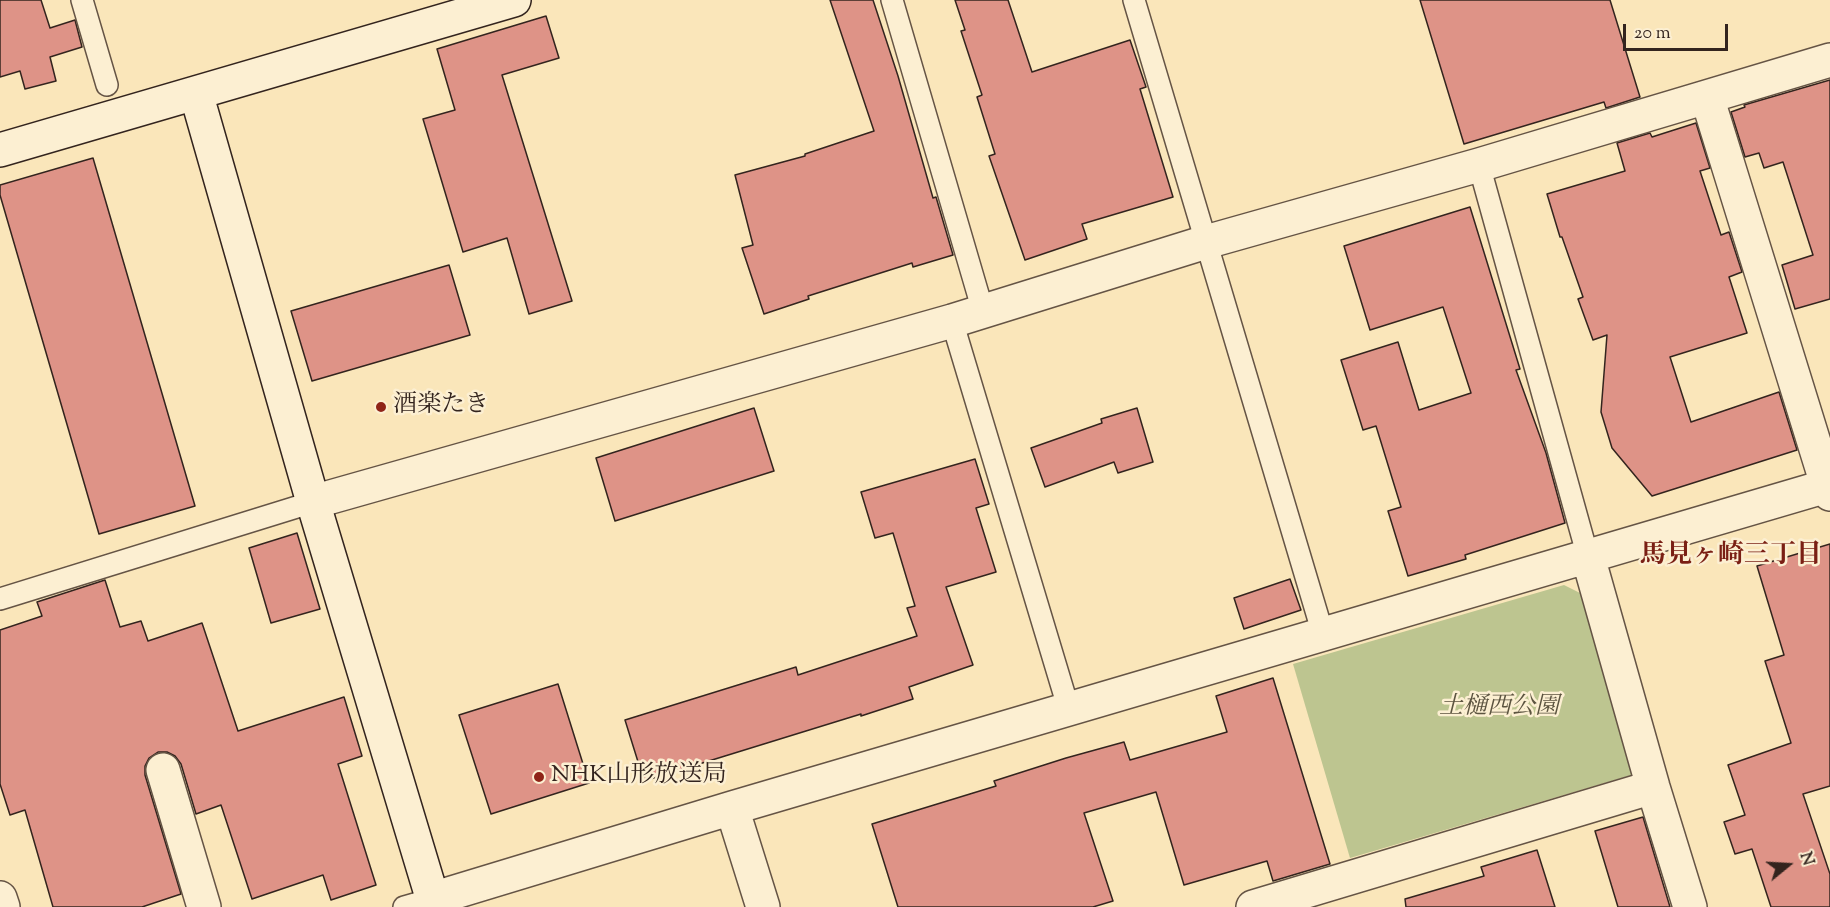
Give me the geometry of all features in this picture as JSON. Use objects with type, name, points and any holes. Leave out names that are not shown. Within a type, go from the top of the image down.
[{"type":"street","points":[[0,150],[514,0]]},
{"type":"street","points":[[313,502],[952,321],[1206,242],[1479,165],[1830,60]]},
{"type":"street","points":[[196,93],[313,502],[424,904],[732,808],[1829,488],[1707,97]]},
{"type":"street","points":[[1588,557],[1653,787],[1690,907]]},
{"type":"street","points":[[163,770],[204,907]]},
{"type":"street","points":[[1253,907],[1653,787]]},
{"type":"street","points":[[732,808],[763,907]]},
{"type":"street","points":[[0,898],[3,907]]},
{"type":"lane","points":[[82,0],[107,85]]},
{"type":"lane","points":[[892,0],[982,311]]},
{"type":"lane","points":[[1134,0],[1323,634]]},
{"type":"lane","points":[[1479,165],[1588,557]]},
{"type":"lane","points":[[952,321],[1069,710]]},
{"type":"lane","points":[[0,599],[313,502]]},
{"type":"green space","name":"土樋西公園","points":[[1564,585],[1590,598],[1642,772],[1350,858],[1293,664]]},
{"type":"building","points":[[0,0],[41,0],[50,28],[75,20],[82,47],[50,57],[56,81],[25,89],[20,71],[0,77]]},
{"type":"building","points":[[830,0],[873,0],[898,76],[933,198],[936,197],[953,255],[913,267],[912,263],[808,296],[809,299],[764,314],[742,248],[753,245],[735,175],[805,156],[805,154],[874,131]]},
{"type":"building","points":[[955,0],[1008,0],[1032,72],[1130,40],[1146,87],[1140,89],[1173,197],[1082,224],[1087,239],[1025,260],[989,156],[995,154],[977,97],[982,95],[961,31],[965,30]]},
{"type":"building","points":[[1420,0],[1610,0],[1640,97],[1606,108],[1604,102],[1464,144]]},
{"type":"building","points":[[546,16],[559,58],[502,75],[572,301],[529,314],[507,238],[463,252],[423,119],[455,110],[437,49]]},
{"type":"building","points":[[1830,80],[1830,299],[1795,309],[1782,265],[1813,255],[1783,162],[1764,168],[1759,153],[1745,157],[1731,112],[1745,107],[1744,105]]},
{"type":"building","points":[[1696,123],[1710,168],[1700,171],[1721,235],[1729,232],[1742,272],[1729,277],[1747,333],[1670,357],[1691,422],[1779,392],[1797,450],[1652,496],[1612,448],[1601,412],[1607,335],[1593,340],[1578,299],[1583,297],[1562,237],[1560,237],[1547,194],[1625,171],[1617,143],[1650,133],[1652,137]]},
{"type":"building","points":[[93,158],[195,506],[99,534],[0,195],[0,185]]},
{"type":"building","points":[[1470,207],[1520,369],[1516,370],[1546,453],[1565,523],[1465,555],[1466,559],[1408,576],[1388,511],[1401,507],[1376,426],[1363,430],[1341,360],[1398,342],[1419,410],[1471,393],[1443,307],[1370,330],[1344,246]]},
{"type":"building","points":[[449,265],[470,335],[312,381],[291,311]]},
{"type":"building","points":[[754,408],[774,471],[615,521],[596,458]]},
{"type":"building","points":[[1137,408],[1153,462],[1118,473],[1114,462],[1045,487],[1031,448],[1102,423],[1101,419]]},
{"type":"building","points":[[975,459],[989,504],[976,508],[996,572],[946,587],[973,665],[909,687],[913,699],[644,781],[625,720],[796,667],[798,675],[917,636],[907,608],[915,606],[893,533],[875,538],[861,492]]},
{"type":"building","points":[[297,533],[320,609],[271,623],[249,548]]},
{"type":"building","points":[[1830,544],[1830,786],[1803,794],[1830,874],[1830,907],[1771,907],[1752,849],[1735,854],[1724,822],[1745,815],[1728,765],[1791,743],[1765,661],[1784,655],[1757,566]]},
{"type":"building","points":[[1290,579],[1301,610],[1244,629],[1234,598]]},
{"type":"building","points":[[105,580],[120,627],[141,621],[148,641],[202,623],[238,731],[344,697],[362,756],[338,764],[376,885],[331,900],[323,875],[252,899],[221,805],[196,814],[181,764],[175,756],[167,752],[158,752],[149,758],[145,766],[145,775],[181,894],[142,907],[53,907],[25,810],[10,815],[0,784],[0,630],[42,616],[37,602]]},
{"type":"building","points":[[1273,678],[1330,864],[1273,881],[1267,861],[1184,885],[1156,792],[1084,813],[1113,901],[1093,907],[898,907],[872,824],[996,786],[994,781],[1124,742],[1130,760],[1227,732],[1216,696]]},
{"type":"building","points":[[558,684],[589,783],[491,814],[459,715]]},
{"type":"building","points":[[1643,817],[1670,907],[1618,907],[1595,831]]},
{"type":"building","points":[[1537,850],[1555,907],[1406,907],[1405,899],[1484,876],[1481,867]]},
{"type":"place","name":"酒楽たき","points":[[381,407]]},
{"type":"place","name":"NHK山形放送局","points":[[539,777]]},
{"type":"district","name":"馬見ヶ崎三丁目","points":[[1731,558]]}]
